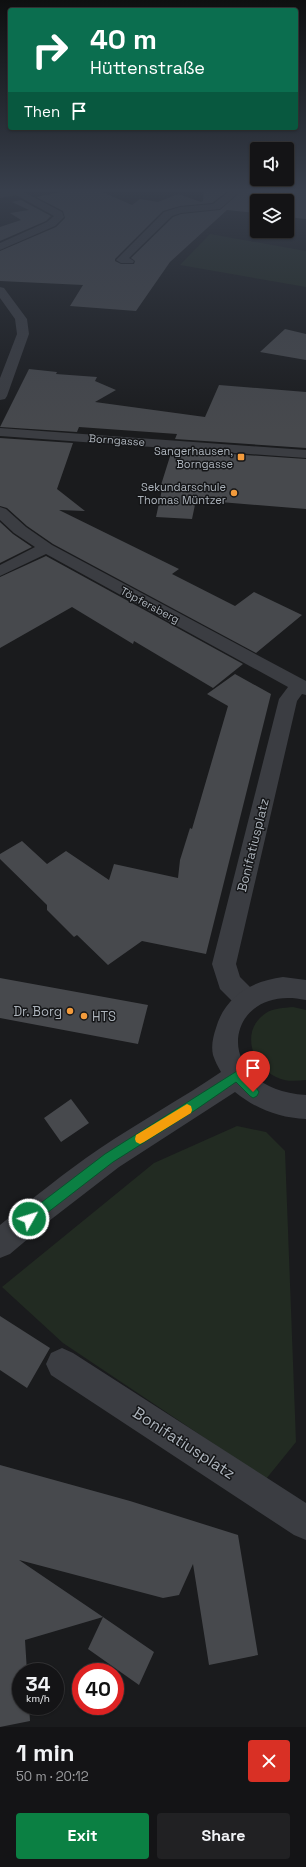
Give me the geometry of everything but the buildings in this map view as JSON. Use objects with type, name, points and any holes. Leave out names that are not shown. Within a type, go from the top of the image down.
[{"type":"street","points":[[0,290],[21,319],[23,325],[23,334],[0,396]]},
{"type":"street","name":"Borngasse","points":[[0,432],[306,454]]},
{"type":"street","name":"Töpfersberg","points":[[0,512],[20,530],[46,548],[302,688]]},
{"type":"street","points":[[0,571],[46,548]]},
{"type":"street","name":"Bonifatiusplatz","points":[[247,1000],[229,982],[224,964],[288,699],[302,688]]},
{"type":"street","points":[[306,990],[279,988],[268,990],[247,1000],[232,1016],[226,1036],[227,1056],[237,1076],[244,1085],[264,1099],[287,1107],[306,1107]]},
{"type":"street","points":[[0,1244],[39,1211],[109,1158],[190,1108],[237,1076]]},
{"type":"street","name":"Bonifatiusplatz","points":[[62,1364],[306,1523]]},
{"type":"shaded area","points":[[212,271],[306,271],[306,287]]},
{"type":"shaded area","points":[[293,1007],[306,1010],[306,1080],[294,1081],[279,1079],[267,1072],[255,1056],[252,1047],[251,1038],[253,1028],[258,1020],[272,1010]]},
{"type":"shaded area","points":[[237,1126],[266,1132],[285,1151],[296,1442],[266,1479],[63,1343],[2,1287],[154,1163]]},
{"type":"slow traffic","points":[[140,1139],[187,1110]]},
{"type":"place","name":"Sangerhausen, Borngasse","points":[[241,457]]},
{"type":"place","name":"Sekundarschule Thomas Müntzer","points":[[234,493]]},
{"type":"place","name":"Dr. Borg","points":[[70,1011]]},
{"type":"place","name":"HTS","points":[[84,1016]]},
{"type":"route","points":[[29,1219],[109,1158],[190,1108],[237,1076],[244,1085],[253,1092]]}]
